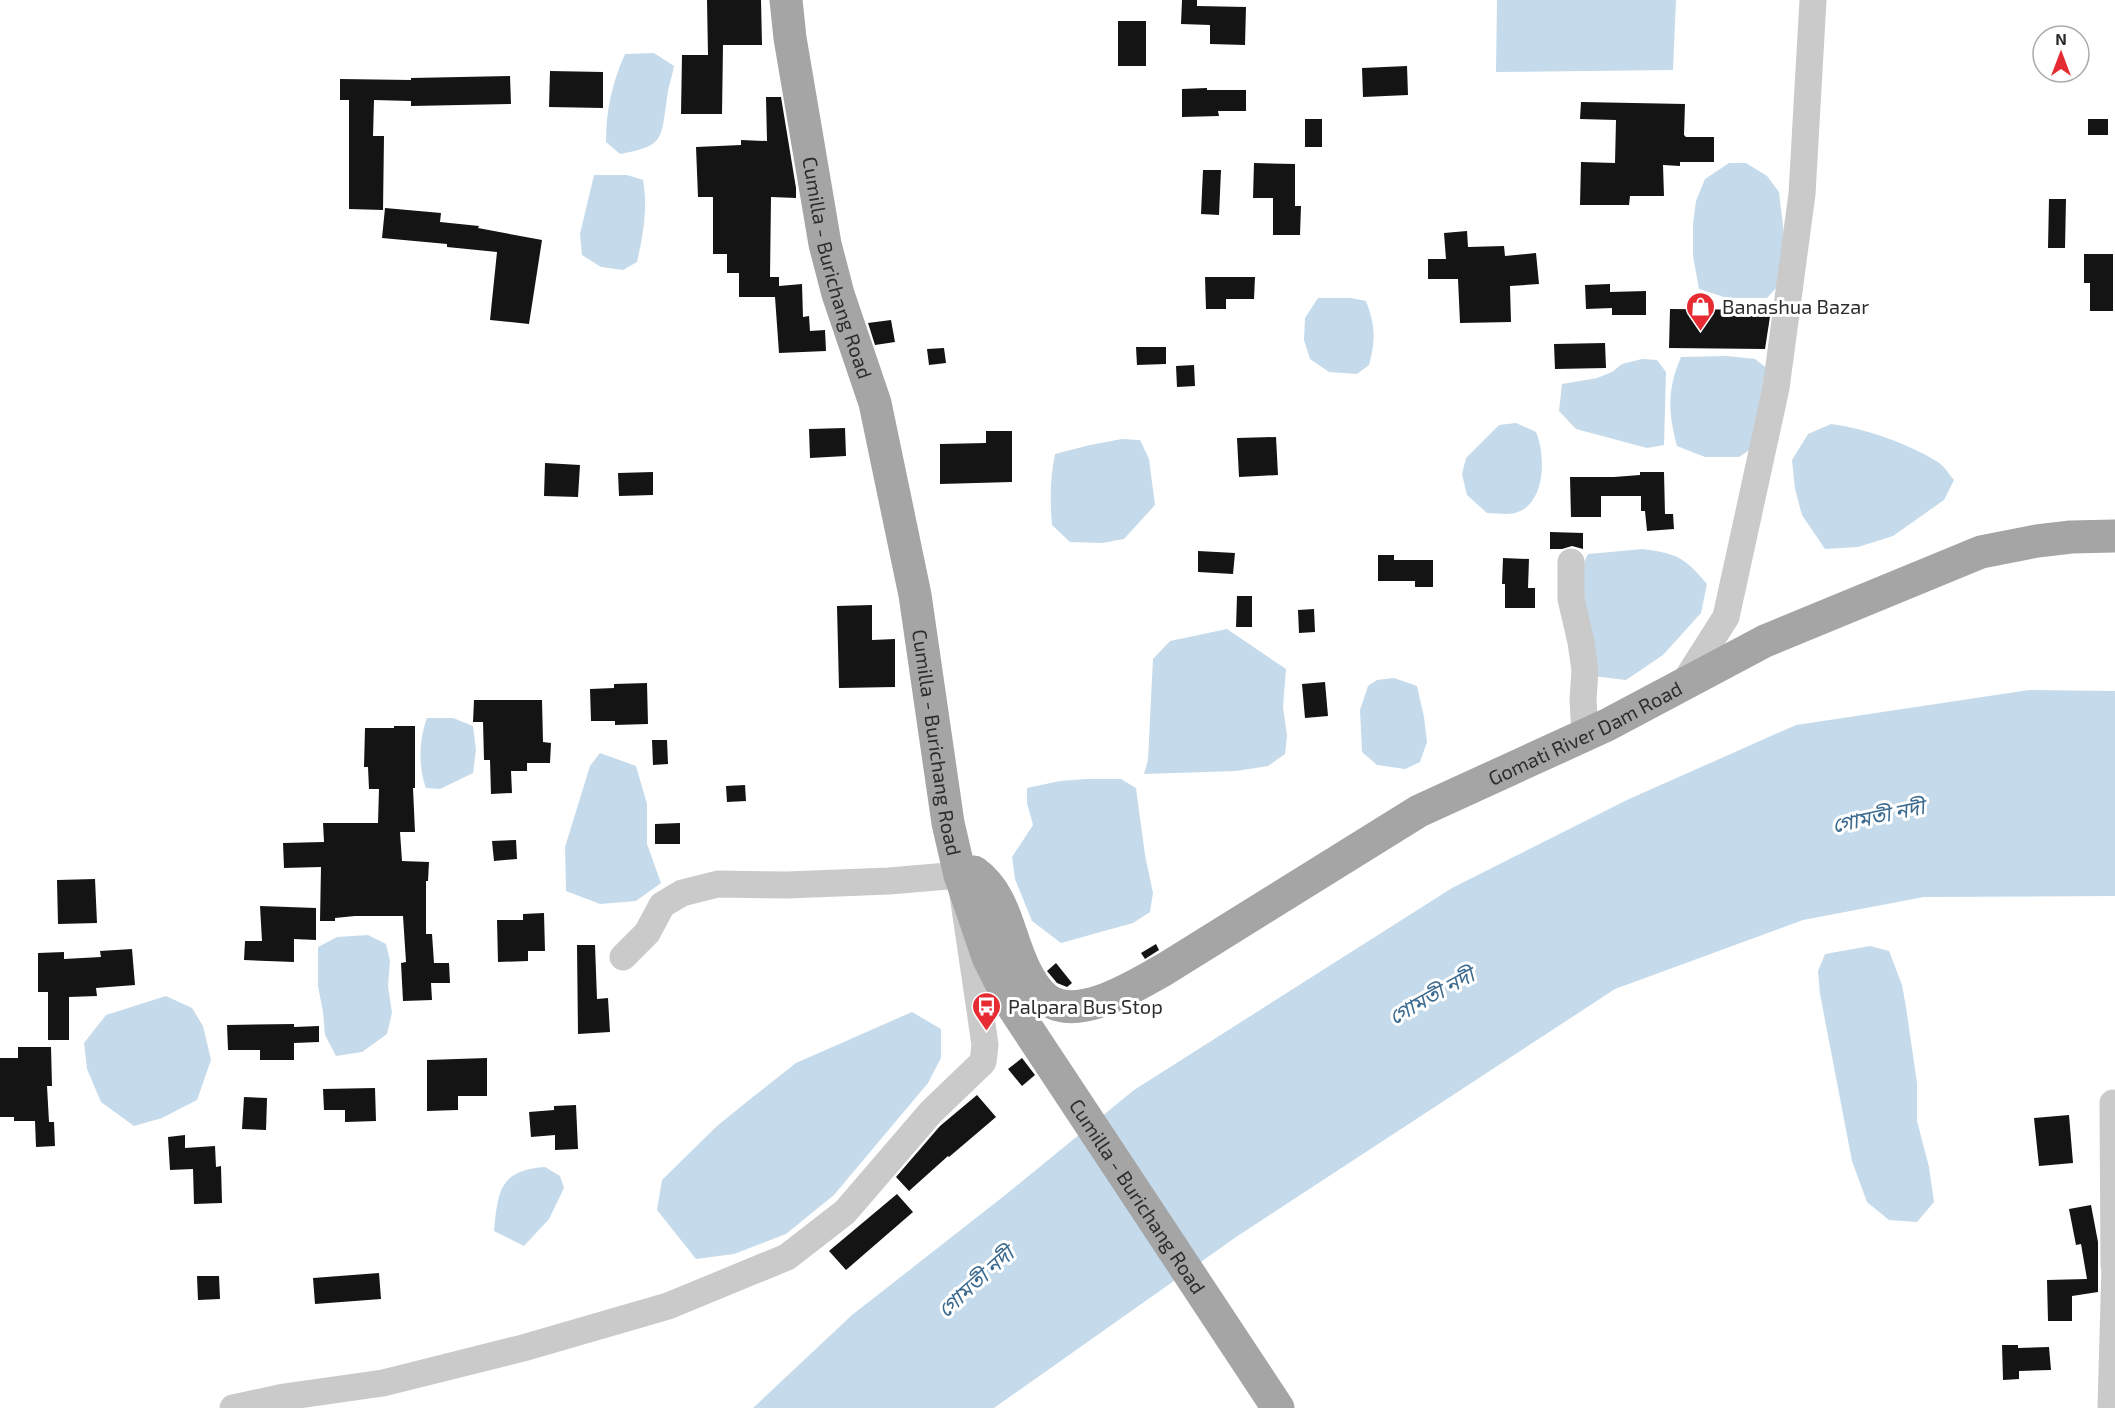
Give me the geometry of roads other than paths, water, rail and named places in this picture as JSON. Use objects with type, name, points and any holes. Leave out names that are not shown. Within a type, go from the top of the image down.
[{"type":"main road","name":"Cumilla - Burichang Road","points":[[786,0],[825,244],[838,294],[875,402],[915,595],[948,822],[960,875],[988,957],[1002,988],[1024,1026],[1043,1050],[1278,1408]]},
{"type":"main road","name":"Gomati River Dam Road","points":[[960,875],[974,872],[984,879],[996,897],[1026,972],[1045,998],[1069,1008],[1086,1005],[1124,992],[1165,969],[1419,811],[1585,735],[1765,641],[1981,552],[2070,537],[2115,536]]},
{"type":"street","points":[[1684,682],[1726,617],[1776,388],[1802,194],[1813,0]]},
{"type":"street","points":[[1571,562],[1571,599],[1585,671],[1583,699],[1585,735]]},
{"type":"street","points":[[233,1408],[284,1397],[383,1383],[523,1347],[668,1305],[787,1257],[845,1212],[931,1112],[983,1062],[985,1045],[960,875],[878,882],[787,885],[718,884],[682,893],[662,905],[647,933],[623,957]]},
{"type":"street","points":[[2111,1408],[2114,1265],[2113,1103]]},
{"type":"water","points":[[1497,0],[1676,0],[1673,70],[1496,72]]},
{"type":"water","points":[[654,53],[674,66],[661,132],[653,144],[620,154],[606,142],[607,119],[617,75],[625,54]]},
{"type":"water","points":[[1729,163],[1746,163],[1767,176],[1779,192],[1786,251],[1779,285],[1767,298],[1727,298],[1699,289],[1693,256],[1696,201],[1705,179]]},
{"type":"water","points":[[594,175],[627,175],[643,180],[644,221],[637,262],[623,270],[601,267],[582,255],[580,234]]},
{"type":"water","points":[[1318,298],[1351,298],[1366,301],[1373,325],[1374,340],[1369,365],[1357,374],[1329,372],[1310,359],[1304,340],[1305,318]]},
{"type":"water","points":[[1727,356],[1755,359],[1769,370],[1757,445],[1739,457],[1705,457],[1677,446],[1670,401],[1673,380],[1681,357]]},
{"type":"water","points":[[1642,359],[1657,360],[1666,372],[1664,445],[1647,448],[1576,429],[1559,411],[1562,384],[1597,378],[1612,372],[1622,364]]},
{"type":"water","points":[[1516,423],[1536,432],[1542,466],[1538,490],[1533,500],[1525,508],[1515,513],[1487,513],[1467,495],[1462,474],[1466,458],[1499,425]]},
{"type":"water","points":[[1831,424],[1858,429],[1886,438],[1938,462],[1954,480],[1944,500],[1893,536],[1858,547],[1825,549],[1802,515],[1795,489],[1792,460],[1808,434]]},
{"type":"water","points":[[1122,439],[1140,440],[1149,459],[1155,505],[1124,539],[1102,543],[1070,542],[1052,525],[1051,489],[1055,454]]},
{"type":"water","points":[[1643,549],[1673,555],[1686,562],[1699,575],[1707,584],[1701,613],[1663,655],[1626,680],[1593,676],[1582,629],[1584,562],[1588,554]]},
{"type":"water","points":[[1227,629],[1286,669],[1283,707],[1287,736],[1285,754],[1268,766],[1236,771],[1144,774],[1148,760],[1153,659],[1170,641]]},
{"type":"water","points":[[1394,678],[1417,686],[1424,717],[1427,742],[1420,762],[1405,769],[1377,765],[1362,752],[1360,710],[1368,686],[1377,680]]},
{"type":"water","name":"গোমতী নদী","points":[[2029,690],[2115,691],[2115,896],[1924,897],[1803,920],[1615,989],[1239,1235],[994,1408],[753,1408],[852,1315],[1134,1090],[1452,888],[1629,799],[1796,725]]},
{"type":"water","points":[[427,718],[453,718],[473,726],[476,750],[473,773],[440,789],[426,788],[423,780],[421,744]]},
{"type":"water","points":[[600,753],[636,766],[647,804],[647,844],[661,883],[636,901],[600,904],[566,891],[565,847],[590,766]]},
{"type":"water","points":[[1121,779],[1136,788],[1145,855],[1153,893],[1150,912],[1133,923],[1061,943],[1032,921],[1015,879],[1012,857],[1033,825],[1027,803],[1027,788],[1060,781]]},
{"type":"water","points":[[368,935],[386,944],[390,961],[388,986],[392,1013],[387,1034],[362,1052],[336,1056],[325,1035],[318,986],[318,947],[337,937]]},
{"type":"water","points":[[1870,946],[1889,951],[1902,985],[1906,1007],[1917,1083],[1917,1121],[1929,1167],[1934,1202],[1917,1222],[1889,1220],[1867,1202],[1852,1161],[1820,994],[1818,971],[1825,954]]},
{"type":"water","points":[[166,996],[192,1008],[203,1026],[211,1060],[197,1100],[162,1118],[134,1126],[101,1102],[87,1069],[84,1043],[106,1015]]},
{"type":"water","points":[[912,1012],[941,1029],[941,1058],[928,1083],[834,1195],[786,1234],[734,1254],[696,1259],[657,1210],[662,1180],[717,1126],[796,1063]]},
{"type":"water","points":[[545,1167],[560,1176],[564,1188],[549,1219],[524,1246],[494,1231],[500,1194],[510,1178],[530,1169]]},
{"type":"place","name":"Banashua Bazar","points":[[1701,332]]},
{"type":"place","name":"Palpara Bus Stop","points":[[987,1032]]}]
